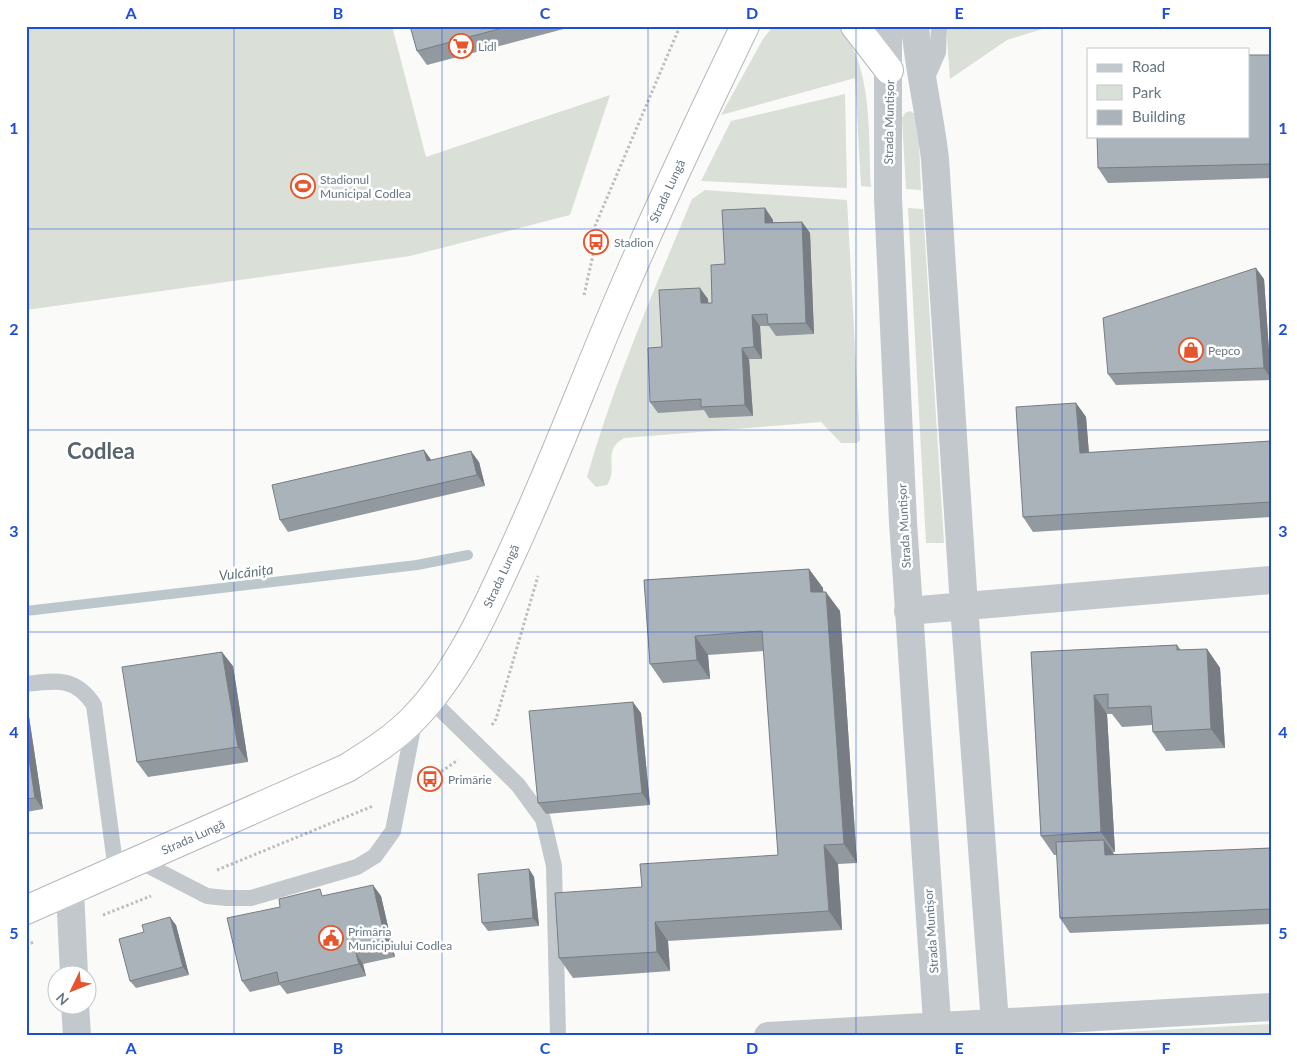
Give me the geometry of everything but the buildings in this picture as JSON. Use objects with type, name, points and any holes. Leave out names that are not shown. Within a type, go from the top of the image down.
[{"type":"highway","name":"Strada Lungă","points":[[26,910],[347,768],[382,746],[422,708],[473,634],[493,595],[542,488],[645,240],[745,26]]},
{"type":"highway","points":[[855,26],[889,70]]},
{"type":"street","name":"Strada Muntișor","points":[[888,26],[888,198],[908,611],[938,1031]]},
{"type":"street","points":[[915,26],[935,159],[964,606],[996,1029]]},
{"type":"street","points":[[908,611],[1271,580]]},
{"type":"street","points":[[70,890],[74,964]]},
{"type":"street","points":[[768,1036],[996,1029],[1271,1007]]},
{"type":"street","points":[[76,1014],[77,1036]]},
{"type":"lane","points":[[923,87],[938,52],[939,26]]},
{"type":"lane","points":[[26,684],[51,680],[70,683],[85,692],[94,705],[128,866],[207,896],[226,898],[250,898],[357,867],[375,856],[393,831],[422,708],[518,785],[543,819],[554,866],[558,1036]]},
{"type":"path","points":[[582,301],[596,242],[595,226],[680,26]]},
{"type":"green space","name":"Stadionul Municipal Codlea","points":[[26,26],[392,26],[426,157],[610,95],[570,215],[410,256],[26,310]]},
{"type":"green space","points":[[773,26],[838,26],[850,42],[858,61],[867,102],[871,187],[861,186],[855,78],[721,115],[763,39]]},
{"type":"green space","points":[[946,26],[1052,26],[1007,40],[950,79]]},
{"type":"green space","points":[[845,94],[847,188],[701,181],[731,121]]},
{"type":"green space","points":[[910,111],[918,116],[921,190],[906,189],[902,118],[905,113]]},
{"type":"green space","points":[[705,190],[847,200],[860,440],[857,443],[841,443],[821,422],[624,438],[613,448],[610,479],[607,485],[596,487],[587,477],[609,406],[649,302],[692,199]]},
{"type":"green space","points":[[908,208],[923,209],[944,543],[926,543]]},
{"type":"green space","points":[[1271,1024],[1271,1036],[1084,1036],[1087,1034]]},
{"type":"waterway","name":"Vulcănița","points":[[26,611],[417,565],[468,555]]},
{"type":"place","name":"Lidl","points":[[461,46]]},
{"type":"place","name":"Stadionul Municipal Codlea","points":[[303,186]]},
{"type":"place","name":"Stadion","points":[[596,242]]},
{"type":"place","name":"Pepco","points":[[1191,350]]},
{"type":"place","name":"Primărie","points":[[430,779]]},
{"type":"place","name":"Primăria Municipiului Codlea","points":[[331,938]]},
{"type":"district","name":"Codlea","points":[[101,450]]}]
